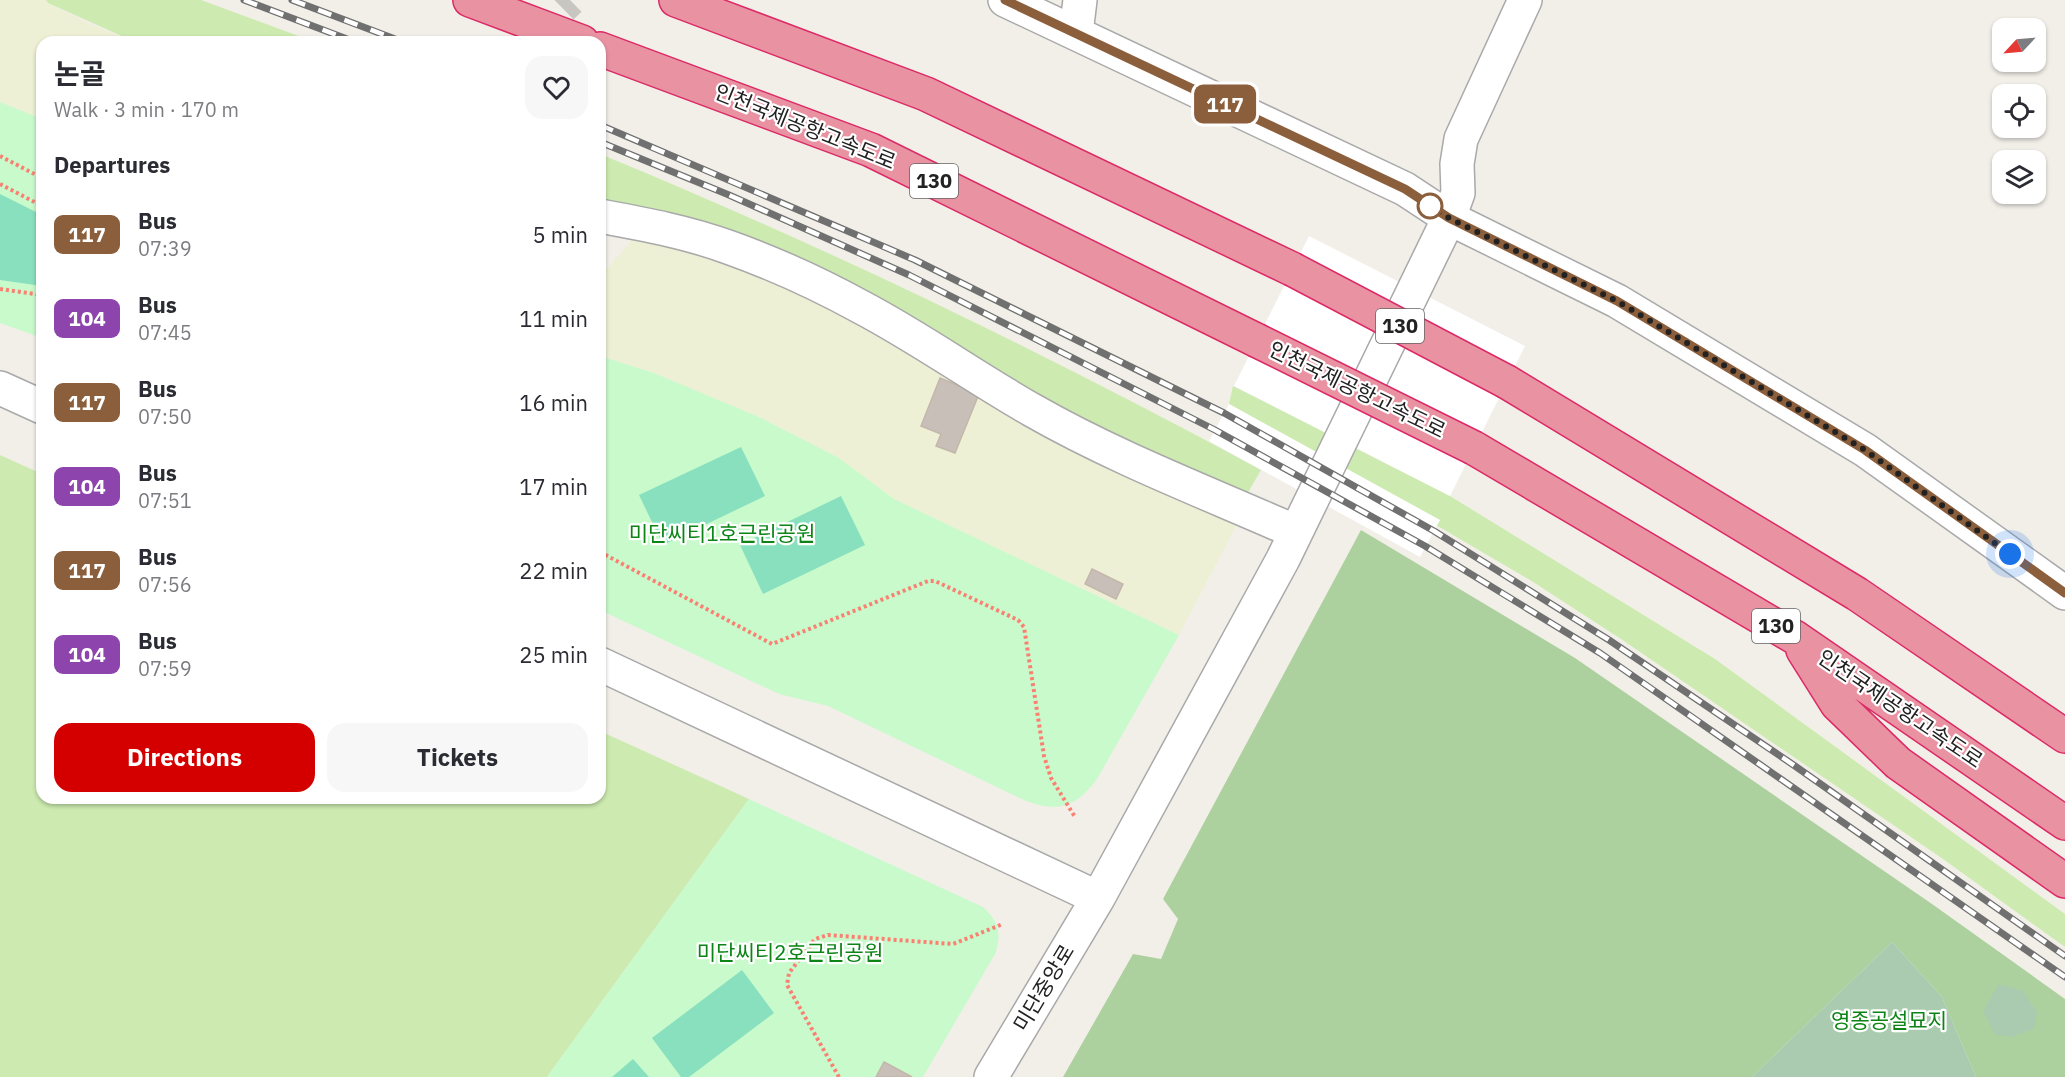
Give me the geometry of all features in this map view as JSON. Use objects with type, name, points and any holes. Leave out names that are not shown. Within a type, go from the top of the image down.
[{"type":"highway","points":[[470,0],[566,36]]},
{"type":"highway","name":"130","points":[[676,0],[926,94],[1292,269],[1507,382],[1857,594],[2065,736]]},
{"type":"highway","name":"인천국제공항고속도로","points":[[606,51],[871,150],[1474,448],[1796,638],[2065,824]]},
{"type":"highway","points":[[1796,638],[1837,704],[1898,762],[2065,881]]},
{"type":"street","points":[[1005,0],[1405,189],[1449,218],[1617,301],[1865,450],[2065,593]]},
{"type":"street","points":[[1076,33],[1080,0]]},
{"type":"street","name":"미단중앙로","points":[[991,1077],[1098,898],[1296,532],[1449,218],[1458,193],[1457,164],[1461,139],[1525,0]]},
{"type":"street","points":[[606,217],[658,227],[728,247],[799,277],[861,306],[1034,411],[1098,444],[1296,532]]},
{"type":"street","points":[[0,388],[36,404]]},
{"type":"street","points":[[606,667],[1098,898]]},
{"type":"path","points":[[0,156],[36,175]]},
{"type":"path","points":[[0,184],[36,203]]},
{"type":"path","points":[[0,289],[36,294]]},
{"type":"path","points":[[606,555],[772,644],[928,580],[935,581],[1018,620],[1026,635],[1032,688],[1044,756],[1051,778],[1075,818]]},
{"type":"path","points":[[839,1077],[787,985],[789,973],[814,939],[828,935],[953,944],[1003,924]]},
{"type":"green space","points":[[0,0],[46,0],[90,24],[120,36],[36,36],[36,117],[0,102]]},
{"type":"green space","points":[[46,0],[201,0],[299,36],[122,36],[48,3]]},
{"type":"green space","points":[[0,102],[36,117],[36,336],[0,323]]},
{"type":"green space","points":[[606,156],[768,226],[935,303],[1099,384],[1261,470],[1246,496],[1195,480],[956,354],[606,210]]},
{"type":"green space","points":[[0,194],[36,212],[36,285],[0,280]]},
{"type":"green space","points":[[637,235],[737,257],[1235,521],[1235,528],[1179,635],[894,499],[839,458],[759,417],[654,373],[606,358],[606,269]]},
{"type":"green space","name":"미단씨티1호근린공원","points":[[606,358],[654,373],[759,417],[839,458],[894,499],[1179,635],[1097,779],[1082,796],[1057,807],[1026,801],[828,706],[779,694],[606,613]]},
{"type":"green space","points":[[1233,386],[1450,496],[1715,659],[2065,914],[2065,947],[1943,859],[1621,639],[1530,580],[1436,525],[1439,520],[1229,404]]},
{"type":"green space","points":[[741,447],[765,496],[663,545],[639,495]]},
{"type":"green space","points":[[0,455],[36,471],[36,804],[606,804],[606,734],[749,799],[547,1077],[0,1077]]},
{"type":"green space","points":[[841,496],[865,545],[763,594],[740,545]]},
{"type":"green space","points":[[1361,530],[1575,658],[1932,904],[2065,999],[2065,1077],[1976,1077],[1942,997],[1892,942],[1752,1077],[1063,1077],[1133,954],[1161,959],[1178,919],[1163,899]]},
{"type":"green space","name":"미단씨티2호근린공원","points":[[749,799],[983,907],[993,918],[998,928],[995,954],[923,1077],[547,1077]]},
{"type":"green space","name":"영종공설묘지","points":[[1892,942],[1942,997],[1976,1077],[1752,1077]]},
{"type":"green space","points":[[742,970],[774,1013],[689,1077],[681,1077],[652,1038]]},
{"type":"green space","points":[[1999,984],[2023,991],[2037,1012],[2034,1029],[2012,1037],[1995,1035],[1983,1011]]},
{"type":"green space","points":[[633,1059],[649,1077],[612,1077]]},
{"type":"pier","points":[[1309,236],[1525,346],[1450,496],[1234,386]]},
{"type":"pier","points":[[1229,404],[1440,520],[1420,557],[1209,441]]},
{"type":"building","points":[[940,378],[979,394],[955,453],[936,446],[941,434],[921,426]]},
{"type":"building","points":[[1092,569],[1123,584],[1116,599],[1085,584]]},
{"type":"building","points":[[884,1062],[912,1077],[876,1077]]},
{"type":"tunnel","points":[[533,36],[570,0]]},
{"type":"railway","points":[[244,0],[339,36]]},
{"type":"railway","points":[[292,0],[387,36]]},
{"type":"railway","points":[[606,128],[915,260],[1224,413],[1434,531],[1609,640],[1795,766],[2065,956]]},
{"type":"railway","points":[[606,144],[729,195],[909,275],[1215,430],[1425,546],[1600,653],[2065,977]]},
{"type":"bus line","name":"117","points":[[1005,0],[1405,189],[1449,218],[1617,301],[1865,450],[2065,593]]},
{"type":"route","points":[[1430,206],[1449,218],[1617,301],[1865,450],[2010,554]]}]
